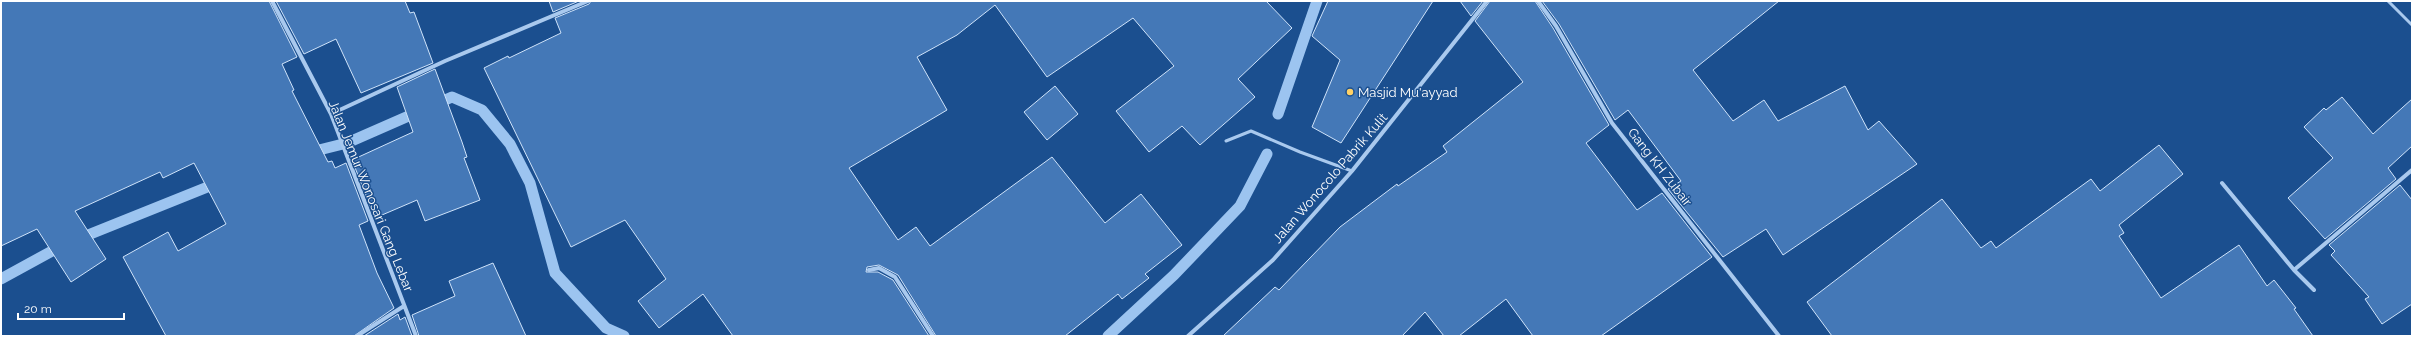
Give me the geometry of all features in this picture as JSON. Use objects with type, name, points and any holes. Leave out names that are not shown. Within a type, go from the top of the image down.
[{"type":"street","name":"Jalan Jemur Wonosari Gang Lebar","points":[[272,1],[331,114],[416,336]]},
{"type":"street","points":[[331,114],[445,61],[588,1]]},
{"type":"street","name":"Jalan Wonocolo Pabrik Kulit","points":[[1188,336],[1273,260],[1352,171],[1487,1]]},
{"type":"street","name":"Gang KH Zubair","points":[[1538,1],[1556,26],[1612,123],[1780,336]]},
{"type":"street","points":[[2294,270],[2412,170]]},
{"type":"street","points":[[2222,183],[2294,270],[2314,290]]},
{"type":"street","points":[[869,270],[879,268],[894,277],[934,336]]},
{"type":"street","points":[[357,336],[404,306]]},
{"type":"lane","points":[[2388,1],[2412,25]]},
{"type":"lane","points":[[1226,141],[1251,131],[1300,152],[1352,171]]},
{"type":"building","points":[[1,1],[269,1],[297,57],[282,64],[294,90],[292,91],[328,162],[332,161],[335,168],[346,163],[368,221],[359,225],[377,273],[394,308],[354,336],[166,336],[123,257],[168,232],[178,251],[226,224],[194,163],[163,178],[160,172],[75,211],[106,259],[71,282],[37,229],[1,246]]},
{"type":"building","points":[[276,1],[405,1],[410,13],[414,12],[433,63],[361,93],[336,39],[304,54]]},
{"type":"building","points":[[549,1],[579,1],[553,12]]},
{"type":"building","points":[[591,1],[1266,1],[1292,28],[1238,79],[1255,97],[1200,145],[1182,126],[1149,152],[1116,111],[1174,66],[1133,18],[1047,77],[995,5],[957,35],[917,57],[947,110],[849,168],[898,240],[916,227],[930,246],[1052,157],[1105,223],[1141,194],[1182,245],[1145,274],[1149,278],[1122,299],[1118,294],[1065,336],[936,336],[898,275],[879,265],[867,267],[866,272],[878,272],[893,280],[929,336],[733,336],[703,294],[659,328],[638,301],[666,279],[625,220],[571,247],[484,68],[508,56],[509,58],[561,33],[555,18],[589,4]]},
{"type":"building","name":"Masjid Mu'ayyad","points":[[1328,1],[1433,1],[1341,143],[1312,127],[1340,60],[1312,36]]},
{"type":"building","points":[[1460,1],[1483,1],[1471,16]]},
{"type":"building","points":[[1490,1],[1535,1],[1553,28],[1609,125],[1586,143],[1637,210],[1662,193],[1712,257],[1601,336],[1533,336],[1506,299],[1459,336],[1444,336],[1425,312],[1402,336],[1223,336],[1275,287],[1279,290],[1340,227],[1397,184],[1398,186],[1447,152],[1443,146],[1523,82],[1475,21]]},
{"type":"building","points":[[1542,1],[1779,1],[1693,70],[1733,121],[1764,100],[1778,121],[1845,86],[1868,130],[1879,121],[1917,164],[1783,255],[1766,229],[1723,257],[1668,189],[1681,181],[1628,110],[1615,120],[1559,24]]},
{"type":"building","points":[[435,69],[462,142],[467,157],[464,158],[480,200],[425,221],[417,200],[375,218],[352,160],[413,132],[397,87]]},
{"type":"building","points":[[1055,86],[1078,114],[1047,140],[1024,112]]},
{"type":"building","points":[[2342,97],[2373,134],[2412,99],[2412,146],[2388,168],[2396,179],[2325,239],[2288,198],[2333,158],[2304,127],[2324,108],[2326,110]]},
{"type":"building","points":[[2159,145],[2183,174],[2119,225],[2124,233],[2119,236],[2161,298],[2239,245],[2267,286],[2274,280],[2296,308],[2294,309],[2313,336],[1832,336],[1807,302],[1942,199],[1981,248],[1991,241],[1996,248],[2091,179],[2100,191]]},
{"type":"building","points":[[2400,185],[2412,200],[2412,304],[2382,324],[2365,299],[2369,297],[2331,255],[2335,251],[2329,245]]},
{"type":"building","points":[[493,263],[526,336],[419,336],[412,315],[455,296],[449,281]]},
{"type":"building","points":[[398,314],[400,320],[405,317],[412,336],[364,336]]},
{"type":"waterway","points":[[1278,114],[1317,1]]},
{"type":"waterway","points":[[307,153],[347,143],[452,97],[482,110],[510,144],[530,183],[555,273],[606,328],[624,336]]},
{"type":"waterway","points":[[1108,336],[1174,275],[1240,206],[1267,154]]},
{"type":"waterway","points":[[1,279],[63,245],[220,182]]},
{"type":"place","name":"Masjid Mu'ayyad","points":[[1350,92]]}]
